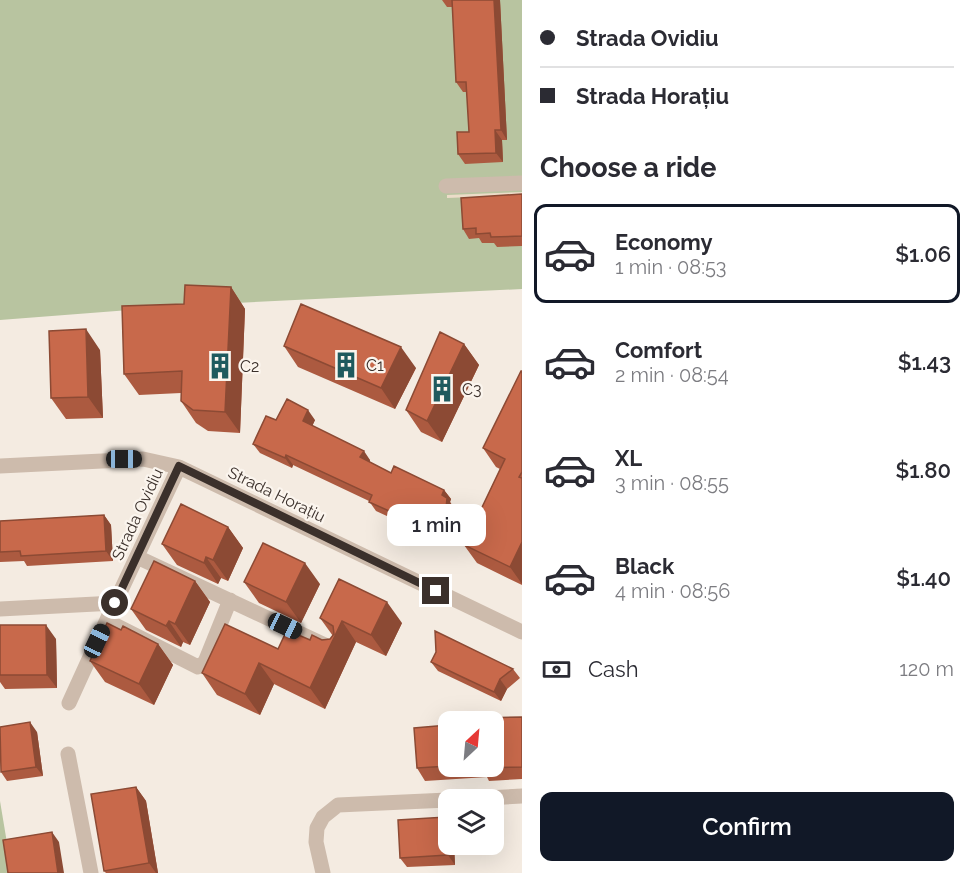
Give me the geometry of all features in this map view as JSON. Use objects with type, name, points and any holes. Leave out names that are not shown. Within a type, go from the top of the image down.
[{"type":"street","points":[[446,186],[522,183]]},
{"type":"street","name":"Strada Horațiu","points":[[0,466],[143,459],[179,466],[522,632]]},
{"type":"street","name":"Strada Ovidiu","points":[[69,703],[179,466]]},
{"type":"street","points":[[137,557],[340,652]]},
{"type":"street","points":[[107,621],[198,667],[205,663],[230,600]]},
{"type":"street","points":[[0,609],[115,603]]},
{"type":"street","points":[[68,754],[91,873]]},
{"type":"street","points":[[504,797],[522,796]]},
{"type":"street","points":[[323,873],[316,842],[317,828],[323,817],[338,805],[438,800]]},
{"type":"green space","points":[[0,0],[522,0],[522,289],[194,305],[0,320]]},
{"type":"green space","points":[[0,801],[12,873],[0,873]]},
{"type":"shaded area","points":[[522,192],[522,195],[447,198],[447,195]]},
{"type":"building","points":[[452,0],[494,0],[501,130],[495,130],[496,153],[458,154],[457,132],[469,132],[466,82],[456,82]]},
{"type":"building","points":[[522,194],[522,236],[491,237],[490,233],[476,234],[476,228],[463,229],[461,198]]},
{"type":"building","points":[[185,285],[231,287],[225,412],[193,410],[181,401],[182,371],[124,374],[122,306],[184,304]]},
{"type":"building","points":[[301,304],[401,347],[381,388],[284,346]]},
{"type":"building","points":[[86,329],[88,397],[51,398],[49,331]]},
{"type":"building","points":[[440,332],[464,344],[427,421],[406,410]]},
{"type":"building","points":[[521,371],[522,472],[519,477],[522,478],[522,542],[510,567],[464,545],[505,459],[483,448]]},
{"type":"building","points":[[287,399],[308,410],[303,421],[364,451],[360,457],[391,473],[394,466],[444,490],[442,495],[447,498],[445,519],[438,518],[432,530],[369,502],[372,495],[286,455],[285,458],[253,444],[266,416],[276,420]]},
{"type":"building","points":[[181,504],[228,527],[213,560],[206,557],[204,563],[162,544]]},
{"type":"building","points":[[104,515],[106,551],[21,556],[20,551],[0,552],[0,521]]},
{"type":"building","points":[[263,543],[305,563],[286,602],[244,582]]},
{"type":"building","points":[[154,561],[195,581],[175,624],[169,621],[166,626],[131,609]]},
{"type":"building","points":[[339,579],[387,602],[371,635],[342,621],[310,688],[259,663],[245,694],[202,673],[225,624],[278,649],[287,630],[310,640],[312,635],[322,640],[330,639],[334,634],[333,626],[320,618]]},
{"type":"building","points":[[107,623],[121,630],[123,626],[158,644],[139,684],[90,661]]},
{"type":"building","points":[[0,625],[46,625],[47,675],[0,675]]},
{"type":"building","points":[[435,631],[513,669],[500,679],[494,692],[431,662],[436,652]]},
{"type":"building","points":[[504,717],[522,717],[522,767],[504,767]]},
{"type":"building","points":[[30,722],[36,767],[1,772],[0,727]]},
{"type":"building","points":[[438,726],[438,767],[417,768],[414,728]]},
{"type":"building","points":[[136,787],[149,863],[104,871],[91,794]]},
{"type":"building","points":[[438,818],[438,855],[448,855],[400,858],[398,820]]},
{"type":"building","points":[[52,832],[58,873],[8,873],[3,840]]},
{"type":"place","name":"C1","points":[[346,365]]},
{"type":"place","name":"C2","points":[[220,366]]},
{"type":"place","name":"C3","points":[[442,389]]},
{"type":"route","points":[[115,603],[179,466],[436,591]]}]
